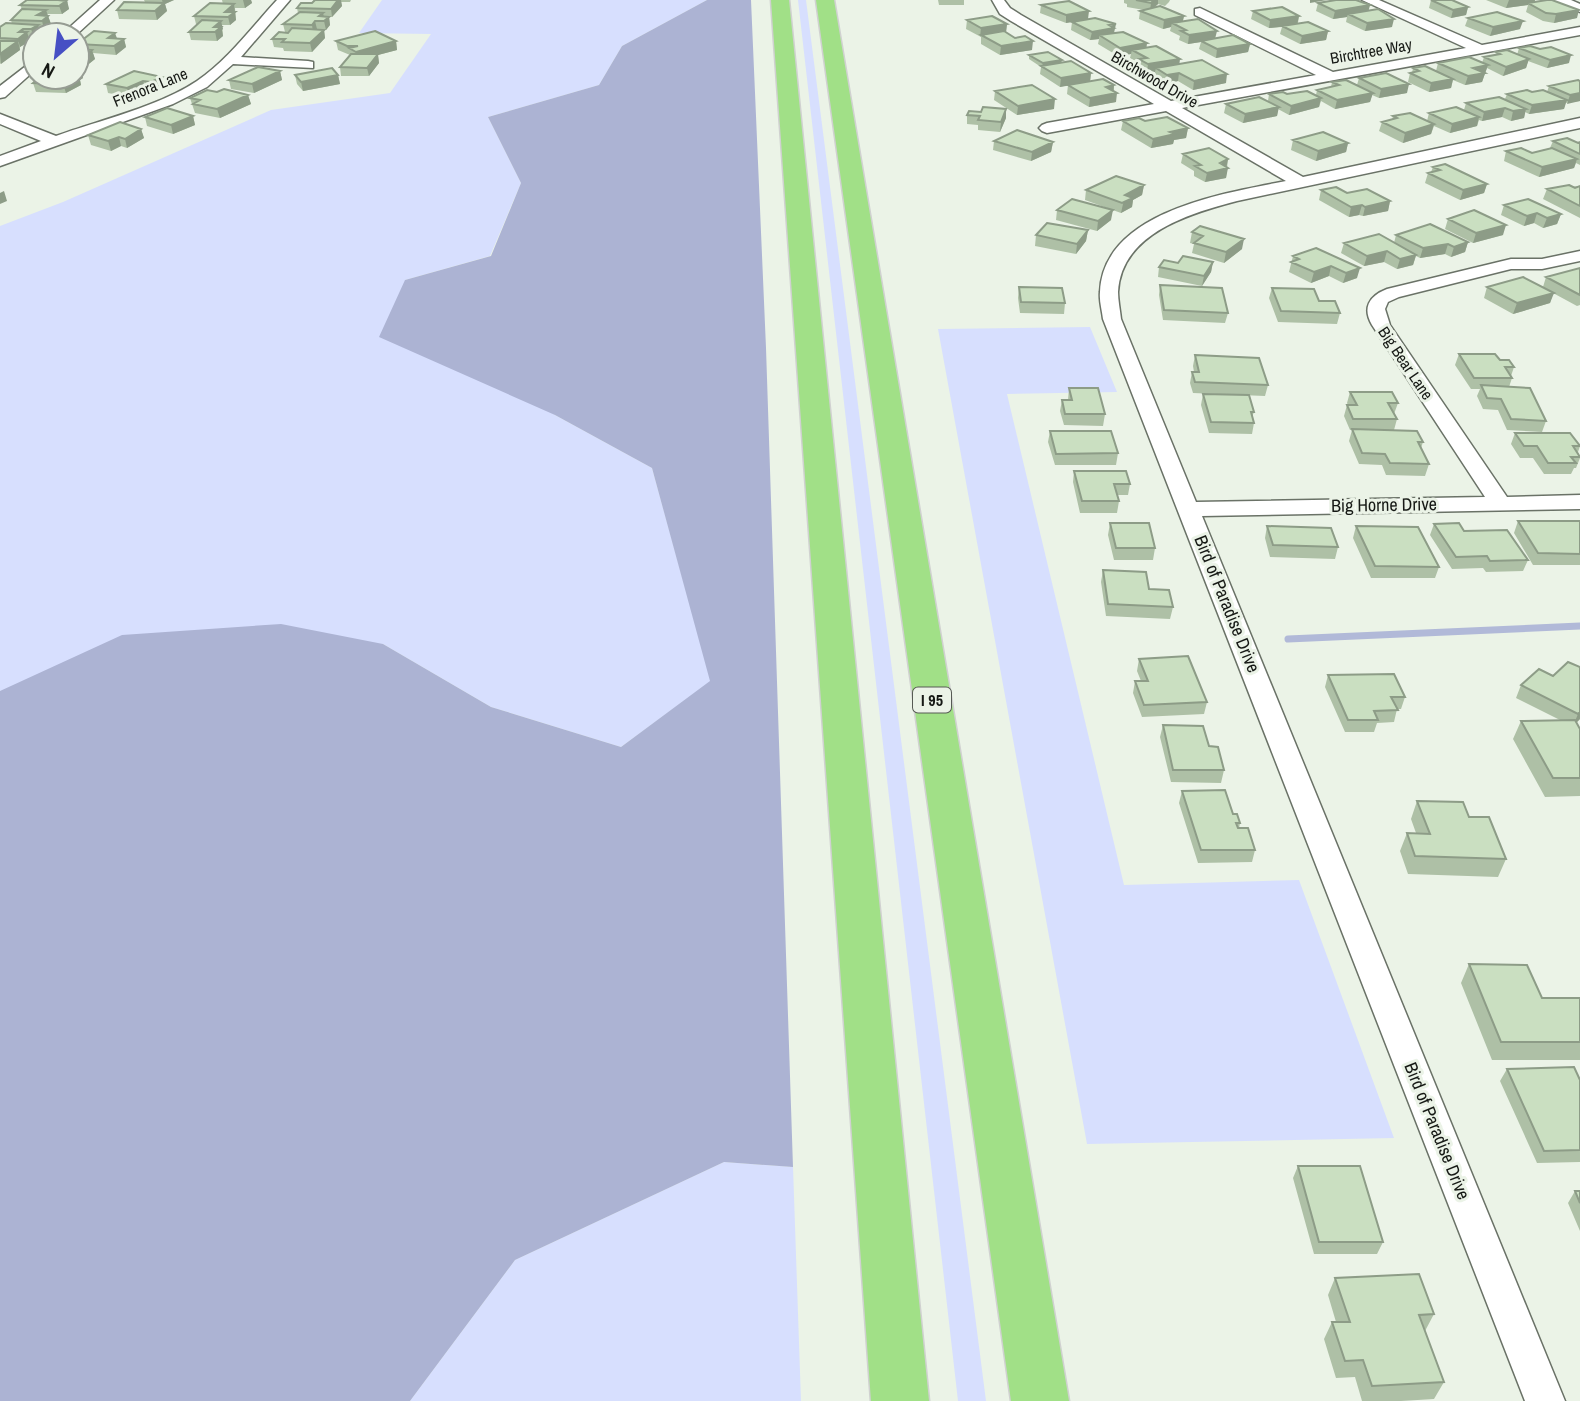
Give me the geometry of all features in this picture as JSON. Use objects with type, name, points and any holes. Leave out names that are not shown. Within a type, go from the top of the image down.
[{"type":"highway","points":[[780,0],[900,1401]]},
{"type":"highway","name":"I 95","points":[[825,0],[1040,1401]]},
{"type":"street","points":[[84,21],[108,0]]},
{"type":"street","name":"Frenora Lane","points":[[0,161],[176,97],[209,80],[284,0]]},
{"type":"street","name":"Birchwood Drive","points":[[998,0],[1005,11],[1016,18],[1300,182]]},
{"type":"street","points":[[1368,0],[1481,49]]},
{"type":"street","points":[[1559,0],[1580,8]]},
{"type":"street","points":[[1200,12],[1330,76]]},
{"type":"street","name":"Birchtree Way","points":[[1046,128],[1580,31]]},
{"type":"street","points":[[230,60],[308,65]]},
{"type":"street","points":[[0,94],[21,76]]},
{"type":"street","points":[[0,119],[55,141]]},
{"type":"street","name":"Bird of Paradise Drive","points":[[1545,1401],[1112,319],[1108,289],[1112,271],[1121,254],[1138,238],[1170,217],[1222,199],[1580,124]]},
{"type":"street","name":"Big Bear Lane","points":[[1511,264],[1533,251],[1580,240]]},
{"type":"street","name":"Big Bear Lane","points":[[1500,503],[1381,325],[1374,308],[1379,299],[1387,295],[1511,264],[1542,264],[1580,256]]},
{"type":"street","name":"Big Horne Drive","points":[[1189,509],[1580,502]]},
{"type":"shaded area","points":[[382,0],[707,0],[622,46],[599,85],[488,117],[521,183],[490,256],[405,280],[555,415],[652,468],[711,681],[621,747],[491,707],[383,644],[0,691],[0,226],[63,202],[271,110],[390,93],[431,34],[359,33]]},
{"type":"shaded area","points":[[707,0],[751,0],[766,348],[793,1167],[724,1162],[515,1260],[410,1401],[0,1401],[0,691],[122,635],[281,624],[383,644],[491,707],[621,747],[710,681],[652,468],[555,415],[379,337],[405,280],[491,256],[521,183],[488,117],[599,85],[622,46]]},
{"type":"shaded area","points":[[798,0],[806,0],[986,1401],[958,1401]]},
{"type":"shaded area","points":[[1090,327],[1117,392],[1007,394],[1124,885],[1299,880],[1394,1138],[1087,1144],[938,329]]},
{"type":"shaded area","points":[[724,1162],[793,1167],[801,1401],[410,1401],[515,1260]]},
{"type":"building","points":[[27,0],[66,1],[59,6],[20,5]]},
{"type":"building","points":[[315,0],[338,0],[331,9],[297,8],[301,3],[312,3]]},
{"type":"building","points":[[1356,0],[1370,5],[1335,11],[1318,3]]},
{"type":"building","points":[[1431,0],[1452,0],[1468,7],[1453,10]]},
{"type":"building","points":[[1547,0],[1579,10],[1546,13],[1528,3]]},
{"type":"building","points":[[1069,1],[1089,11],[1066,15],[1041,5]]},
{"type":"building","points":[[124,2],[164,3],[155,11],[117,10]]},
{"type":"building","points":[[210,3],[234,4],[225,12],[235,12],[228,17],[194,16]]},
{"type":"building","points":[[1160,6],[1184,16],[1164,20],[1140,11]]},
{"type":"building","points":[[1282,7],[1299,16],[1270,20],[1253,11]]},
{"type":"building","points":[[22,9],[46,10],[37,15],[48,16],[42,21],[11,20]]},
{"type":"building","points":[[1378,9],[1394,19],[1367,23],[1348,14]]},
{"type":"building","points":[[300,12],[323,13],[319,16],[329,17],[324,21],[315,21],[312,25],[283,24]]},
{"type":"building","points":[[1497,12],[1523,21],[1493,27],[1468,18]]},
{"type":"building","points":[[992,16],[1007,24],[981,28],[967,20]]},
{"type":"building","points":[[1095,18],[1116,24],[1109,25],[1114,28],[1092,32],[1072,22]]},
{"type":"building","points":[[1198,19],[1217,31],[1189,35],[1181,31],[1186,30],[1172,23]]},
{"type":"building","points":[[202,20],[221,21],[214,27],[221,27],[215,32],[189,32]]},
{"type":"building","points":[[1308,22],[1328,31],[1302,36],[1282,26]]},
{"type":"building","points":[[6,23],[21,24],[21,37],[18,39],[0,38],[0,27]]},
{"type":"building","points":[[292,28],[324,30],[310,43],[272,39],[279,32],[288,33]]},
{"type":"building","points":[[94,31],[115,33],[108,38],[124,39],[114,46],[91,45],[91,33]]},
{"type":"building","points":[[375,31],[396,41],[356,52],[349,48],[358,46],[347,46],[336,41]]},
{"type":"building","points":[[1004,31],[1015,38],[1025,36],[1033,41],[1001,46],[981,35]]},
{"type":"building","points":[[1123,32],[1147,43],[1120,48],[1099,35]]},
{"type":"building","points":[[1233,35],[1250,44],[1217,49],[1201,41]]},
{"type":"building","points":[[0,41],[18,41],[0,54]]},
{"type":"building","points":[[1156,46],[1180,59],[1148,64],[1139,59],[1147,58],[1132,50]]},
{"type":"building","points":[[1530,46],[1540,49],[1551,47],[1571,55],[1550,60],[1519,48]]},
{"type":"building","points":[[1507,50],[1529,59],[1506,67],[1484,57],[1500,54],[1496,52]]},
{"type":"building","points":[[1048,52],[1062,60],[1043,63],[1029,55]]},
{"type":"building","points":[[351,54],[378,54],[367,68],[340,67]]},
{"type":"building","points":[[1469,57],[1488,65],[1473,68],[1485,73],[1468,76],[1438,63]]},
{"type":"building","points":[[1202,60],[1227,74],[1194,81],[1179,73],[1167,75],[1156,68]]},
{"type":"building","points":[[1071,61],[1091,73],[1061,78],[1041,66]]},
{"type":"building","points":[[1425,66],[1453,79],[1431,83],[1410,73],[1419,71],[1413,68]]},
{"type":"building","points":[[258,67],[280,71],[252,84],[229,80]]},
{"type":"building","points":[[332,68],[338,75],[301,82],[295,75]]},
{"type":"building","points":[[134,71],[162,77],[127,88],[106,84]]},
{"type":"building","points":[[1386,73],[1409,84],[1381,89],[1359,78]]},
{"type":"building","points":[[1103,79],[1114,85],[1106,87],[1117,93],[1090,98],[1068,85]]},
{"type":"building","points":[[1346,80],[1373,93],[1337,100],[1317,90],[1339,85],[1332,82]]},
{"type":"building","points":[[1578,80],[1580,93],[1570,95],[1549,86]]},
{"type":"building","points":[[1032,85],[1055,99],[1018,106],[995,91]]},
{"type":"building","points":[[224,89],[248,95],[217,109],[193,104],[200,100],[190,98],[207,90],[217,92]]},
{"type":"building","points":[[1543,90],[1567,100],[1532,105],[1507,94]]},
{"type":"building","points":[[1307,91],[1321,98],[1291,106],[1269,94],[1287,94]]},
{"type":"building","points":[[1259,97],[1279,107],[1245,114],[1226,104]]},
{"type":"building","points":[[1499,97],[1526,109],[1513,111],[1505,108],[1484,112],[1466,103]]},
{"type":"building","points":[[983,107],[1006,109],[1001,122],[978,120],[980,116],[967,115],[969,111],[981,112]]},
{"type":"building","points":[[1456,107],[1479,117],[1452,124],[1429,113]]},
{"type":"building","points":[[167,108],[193,116],[171,125],[145,117]]},
{"type":"building","points":[[1410,113],[1434,124],[1405,133],[1382,122],[1397,118],[1393,116]]},
{"type":"building","points":[[1167,117],[1188,128],[1153,139],[1123,121],[1139,118],[1145,121]]},
{"type":"building","points":[[120,122],[141,129],[125,139],[119,137],[108,141],[88,135]]},
{"type":"building","points":[[1017,130],[1053,142],[1032,152],[994,141]]},
{"type":"building","points":[[1323,132],[1348,143],[1318,151],[1293,140]]},
{"type":"building","points":[[1567,138],[1580,142],[1580,154],[1553,141]]},
{"type":"building","points":[[1209,148],[1228,159],[1220,163],[1228,168],[1207,173],[1195,166],[1201,165],[1183,154]]},
{"type":"building","points":[[1521,148],[1532,153],[1552,148],[1577,159],[1542,167],[1506,151]]},
{"type":"building","points":[[1445,164],[1487,184],[1463,190],[1428,173],[1440,170],[1433,167]]},
{"type":"building","points":[[1116,176],[1144,185],[1125,195],[1133,198],[1122,203],[1086,190]]},
{"type":"building","points":[[1569,185],[1575,188],[1580,186],[1580,206],[1547,189]]},
{"type":"building","points":[[1336,187],[1347,193],[1367,189],[1390,201],[1365,207],[1351,207],[1321,190]]},
{"type":"building","points":[[1072,199],[1113,210],[1098,221],[1057,210]]},
{"type":"building","points":[[1528,199],[1561,214],[1547,218],[1537,213],[1527,216],[1504,205]]},
{"type":"building","points":[[1474,210],[1506,225],[1476,233],[1448,219]]},
{"type":"building","points":[[1047,223],[1088,230],[1077,244],[1036,235]]},
{"type":"building","points":[[1430,224],[1468,242],[1454,247],[1448,244],[1423,248],[1396,235]]},
{"type":"building","points":[[1200,226],[1244,239],[1226,252],[1194,243],[1203,236],[1192,232]]},
{"type":"building","points":[[1379,234],[1416,255],[1400,259],[1387,251],[1367,256],[1344,243]]},
{"type":"building","points":[[1316,248],[1360,268],[1346,273],[1331,266],[1314,272],[1291,262],[1299,259],[1293,256]]},
{"type":"building","points":[[1183,256],[1213,262],[1204,276],[1159,267],[1164,260],[1178,263]]},
{"type":"building","points":[[1580,268],[1580,295],[1546,277]]},
{"type":"building","points":[[1523,277],[1554,293],[1517,303],[1487,287]]},
{"type":"building","points":[[1160,285],[1222,288],[1228,313],[1164,310]]},
{"type":"building","points":[[1019,287],[1062,288],[1065,303],[1021,302]]},
{"type":"building","points":[[1272,288],[1314,289],[1319,301],[1335,301],[1340,313],[1281,311]]},
{"type":"building","points":[[1459,354],[1495,354],[1500,360],[1509,360],[1514,367],[1505,367],[1512,378],[1474,378]]},
{"type":"building","points":[[1195,355],[1259,358],[1268,385],[1195,382],[1192,372],[1199,372]]},
{"type":"building","points":[[1481,385],[1530,388],[1546,421],[1511,419],[1501,399],[1487,398]]},
{"type":"building","points":[[1069,388],[1098,388],[1105,414],[1065,414],[1062,400],[1072,400]]},
{"type":"building","points":[[1350,392],[1392,392],[1398,403],[1388,403],[1397,419],[1353,419],[1347,405],[1357,405]]},
{"type":"building","points":[[1203,394],[1249,395],[1254,423],[1211,422]]},
{"type":"building","points":[[1352,429],[1417,431],[1423,442],[1418,442],[1429,464],[1390,463],[1385,454],[1362,453]]},
{"type":"building","points":[[1050,431],[1111,431],[1118,453],[1056,454]]},
{"type":"building","points":[[1515,433],[1570,433],[1580,446],[1573,446],[1580,457],[1571,457],[1576,463],[1548,463],[1537,446],[1524,446]]},
{"type":"building","points":[[1074,471],[1126,471],[1130,484],[1114,484],[1119,501],[1082,501]]},
{"type":"building","points":[[1518,521],[1580,521],[1580,554],[1538,553]]},
{"type":"building","points":[[1110,523],[1149,523],[1155,548],[1116,548]]},
{"type":"building","points":[[1459,523],[1464,531],[1507,530],[1528,560],[1490,561],[1487,556],[1456,557],[1434,524]]},
{"type":"building","points":[[1267,526],[1331,528],[1338,547],[1273,545]]},
{"type":"building","points":[[1356,526],[1418,527],[1439,567],[1375,566]]},
{"type":"building","points":[[1103,570],[1146,572],[1149,589],[1169,590],[1173,607],[1108,604]]},
{"type":"building","points":[[1188,656],[1207,702],[1144,705],[1135,681],[1148,681],[1139,659]]},
{"type":"building","points":[[1568,662],[1580,667],[1578,714],[1521,685],[1539,669],[1553,676]]},
{"type":"building","points":[[1394,674],[1405,697],[1391,697],[1398,710],[1374,711],[1378,720],[1348,720],[1328,675]]},
{"type":"building","points":[[1575,720],[1580,729],[1580,778],[1553,778],[1521,721]]},
{"type":"building","points":[[1163,725],[1203,726],[1209,746],[1218,747],[1224,770],[1173,770]]},
{"type":"building","points":[[1225,790],[1233,814],[1237,814],[1240,823],[1236,823],[1238,828],[1248,828],[1255,850],[1201,850],[1182,791]]},
{"type":"building","points":[[1417,801],[1463,802],[1469,817],[1489,817],[1506,859],[1415,856],[1407,833],[1430,834]]},
{"type":"building","points":[[1469,964],[1527,965],[1542,998],[1580,998],[1580,1042],[1501,1042]]},
{"type":"building","points":[[1574,1067],[1580,1080],[1580,1150],[1544,1151],[1507,1069]]},
{"type":"building","points":[[1298,1166],[1360,1166],[1383,1242],[1319,1242]]},
{"type":"building","points":[[1419,1274],[1434,1314],[1419,1315],[1444,1382],[1372,1386],[1363,1360],[1345,1361],[1332,1322],[1350,1322],[1335,1278]]},
{"type":"waterway","points":[[1288,639],[1580,626]]}]
